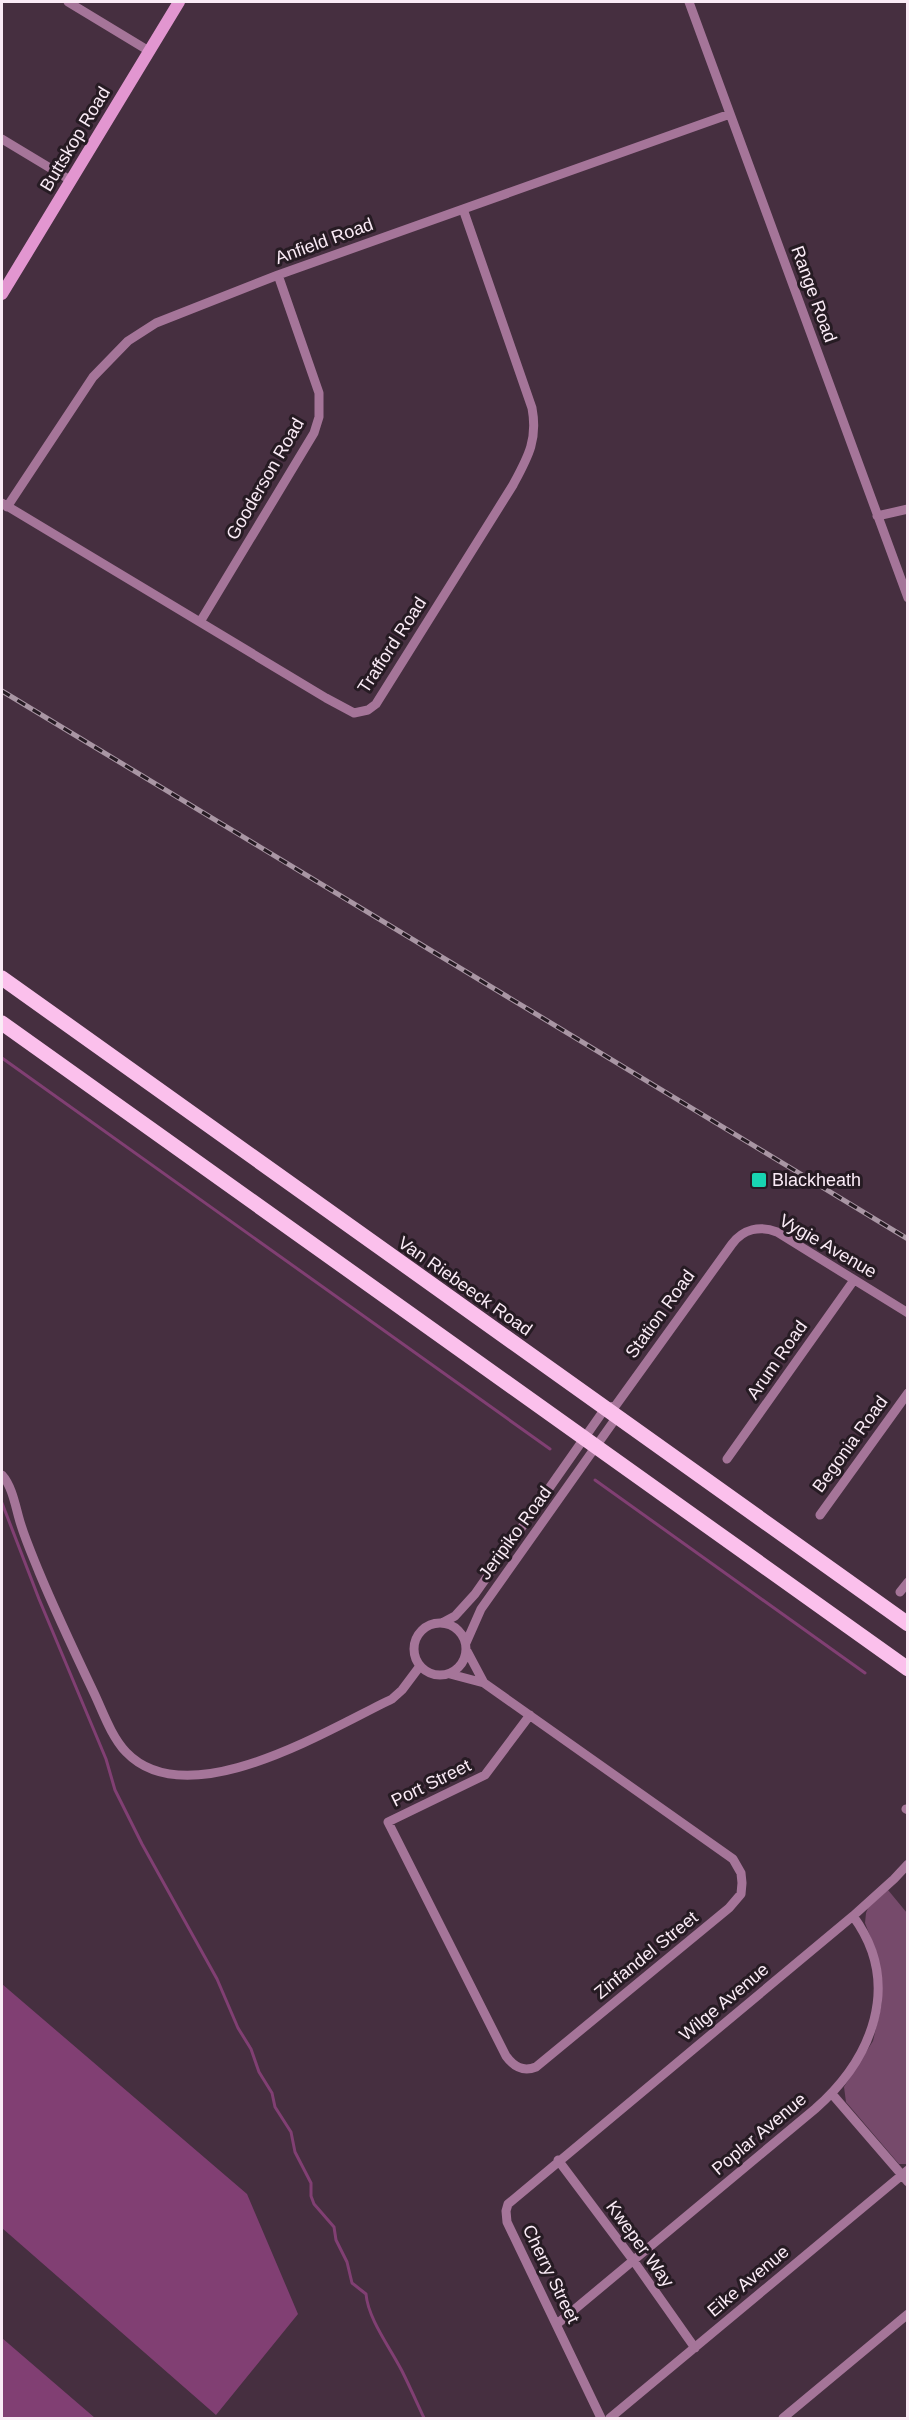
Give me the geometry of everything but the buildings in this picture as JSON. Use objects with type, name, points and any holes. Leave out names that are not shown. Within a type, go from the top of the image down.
[{"type":"main road","name":"Van Riebeeck Road","points":[[2,978],[908,1624]]},
{"type":"main road","points":[[2,1023],[908,1669]]},
{"type":"street","points":[[68,2],[149,51]]},
{"type":"street","name":"Buttskop Road","points":[[2,294],[179,2]]},
{"type":"street","name":"Range Road","points":[[689,2],[908,598]]},
{"type":"street","name":"Anfield Road","points":[[4,505],[93,376],[128,341],[156,323],[173,314],[278,275],[730,114]]},
{"type":"street","points":[[2,139],[70,180]]},
{"type":"street","name":"Trafford Road","points":[[4,505],[354,713],[368,710],[376,704],[530,454],[534,428],[532,408],[463,209]]},
{"type":"street","name":"Gooderson Road","points":[[200,622],[314,433],[319,417],[319,393],[278,275]]},
{"type":"street","points":[[877,516],[908,509]]},
{"type":"street","name":"Vygie Avenue","points":[[732,1244],[747,1231],[759,1228],[771,1230],[908,1313]]},
{"type":"street","name":"Station Road","points":[[612,1411],[732,1244]]},
{"type":"street","name":"Arum Road","points":[[727,1459],[854,1280]]},
{"type":"street","name":"Begonia Road","points":[[820,1515],[908,1393]]},
{"type":"street","points":[[591,1442],[612,1411]]},
{"type":"street","points":[[591,1442],[612,1411]]},
{"type":"street","name":"Jeripiko Road","points":[[442,1623],[455,1616],[475,1594],[591,1442]]},
{"type":"street","name":"Jeripiko Road","points":[[466,1647],[481,1609],[591,1442]]},
{"type":"street","points":[[2,1475],[54,1610],[106,1720],[126,1752],[142,1765],[161,1772],[201,1776],[248,1766],[392,1699],[402,1690],[420,1666]]},
{"type":"street","points":[[900,1592],[908,1582]]},
{"type":"street","points":[[442,1623],[458,1629],[466,1647],[462,1665],[450,1674],[434,1675],[420,1666],[414,1654],[418,1635],[426,1627],[442,1623]]},
{"type":"street","name":"Zinfandel Street","points":[[466,1647],[484,1683]]},
{"type":"street","name":"Zinfandel Street","points":[[388,1822],[506,2056],[513,2065],[524,2070],[536,2067],[729,1908],[741,1894],[741,1873],[733,1859],[484,1683],[450,1674]]},
{"type":"street","name":"Port Street","points":[[388,1822],[485,1775],[530,1715]]},
{"type":"street","name":"Wilge Avenue","points":[[558,2160],[853,1916],[908,1864]]},
{"type":"street","name":"Poplar Avenue","points":[[557,2324],[832,2094],[862,2052],[875,2024],[878,2006],[875,1964],[870,1944],[853,1916]]},
{"type":"street","points":[[832,2094],[905,2176]]},
{"type":"street","name":"Kweper Way","points":[[558,2160],[633,2260],[694,2348]]},
{"type":"street","name":"Cherry Street","points":[[558,2160],[508,2204],[506,2217],[600,2418]]},
{"type":"street","name":"Eike Avenue","points":[[610,2418],[905,2176]]},
{"type":"street","points":[[783,2418],[908,2314]]},
{"type":"shaded area","points":[[888,1890],[907,1913],[907,2164],[899,2164],[846,2102],[844,2087],[873,2041],[882,2003],[881,1976],[876,1951],[865,1923],[868,1908]]},
{"type":"shaded area","points":[[2,1984],[247,2194],[298,2314],[216,2415],[2,2228]]},
{"type":"shaded area","points":[[2,2338],[95,2418],[2,2418]]},
{"type":"waterway","points":[[2,1058],[550,1449]]},
{"type":"waterway","points":[[595,1480],[865,1673]]},
{"type":"waterway","points":[[2,1503],[39,1599],[106,1759],[115,1790],[142,1844],[217,1979],[238,2028],[251,2049],[259,2072],[272,2093],[275,2107],[291,2132],[295,2152],[311,2183],[311,2196],[314,2204],[334,2227],[336,2240],[347,2262],[352,2283],[366,2294],[375,2324],[402,2371],[424,2418]]},
{"type":"railway","points":[[2,691],[908,1239]]},
{"type":"place","name":"Blackheath","points":[[759,1180]]}]
